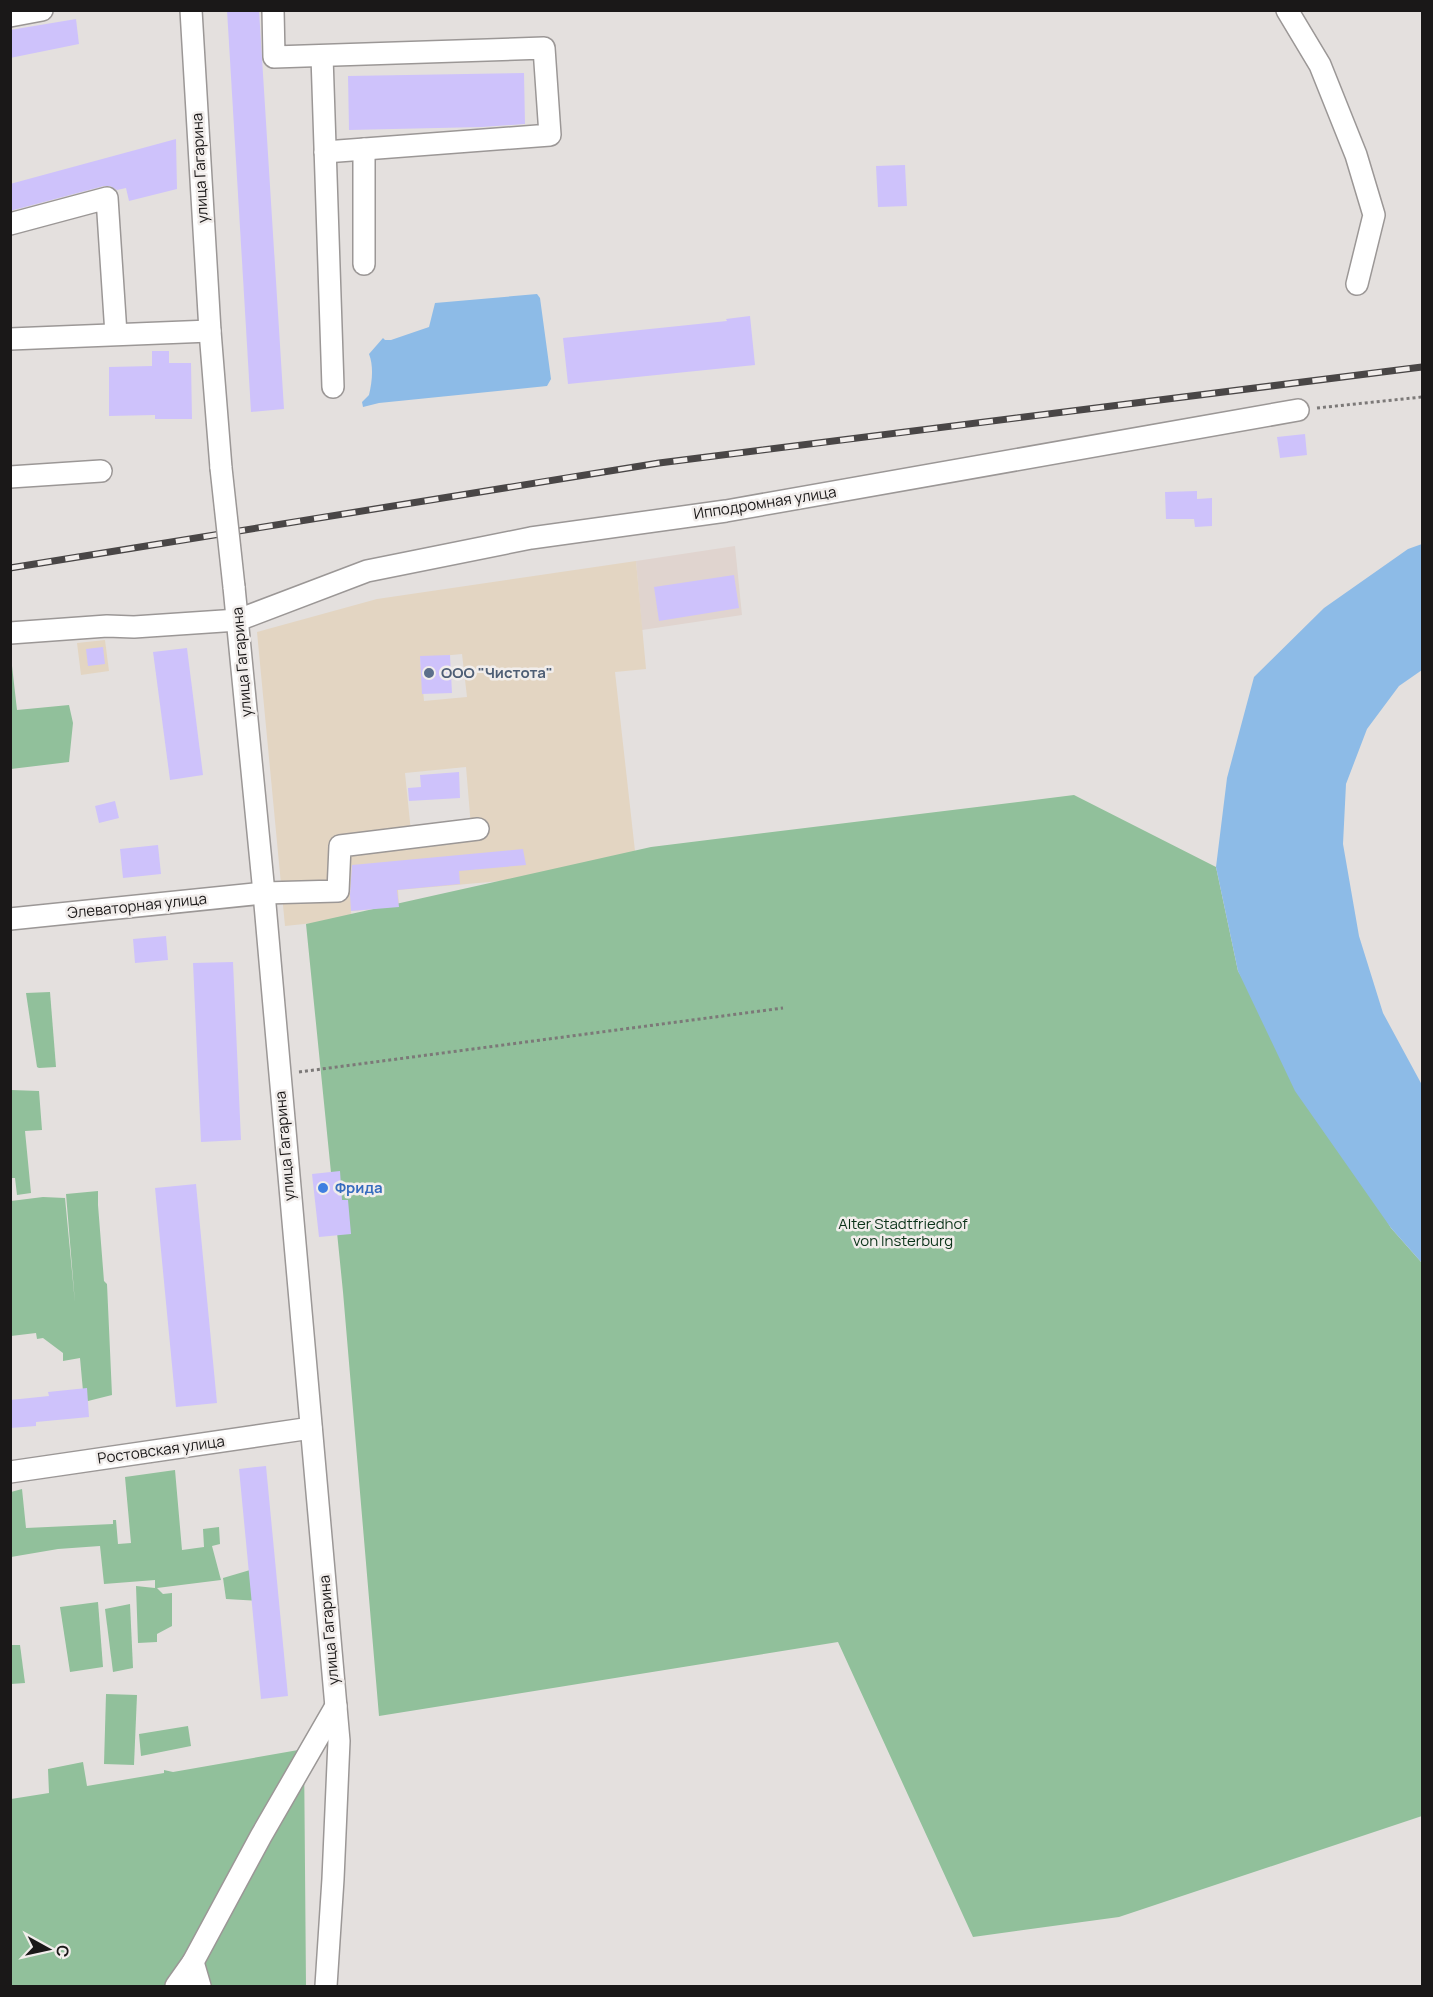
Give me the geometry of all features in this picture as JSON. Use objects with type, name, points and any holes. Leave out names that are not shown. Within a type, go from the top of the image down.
[{"type":"street","points":[[10,16],[42,10]]},
{"type":"street","name":"улица Гагарина","points":[[191,10],[210,331],[221,468],[264,893],[339,1741],[326,1986]]},
{"type":"street","points":[[273,10],[274,57],[544,48],[550,135],[325,152]]},
{"type":"street","points":[[1287,10],[1320,65],[1356,155],[1374,214],[1358,284]]},
{"type":"street","points":[[322,56],[333,387]]},
{"type":"street","points":[[364,149],[364,264]]},
{"type":"street","points":[[10,224],[107,198],[116,334]]},
{"type":"street","points":[[10,339],[210,331]]},
{"type":"street","name":"Ипподромная улица","points":[[10,633],[238,620],[367,571],[531,538],[726,511],[1298,410]]},
{"type":"street","points":[[10,477],[101,471]]},
{"type":"street","name":"Элеваторная улица","points":[[10,919],[264,893],[338,891],[340,846],[478,829]]},
{"type":"street","name":"Ростовская улица","points":[[10,1472],[311,1428]]},
{"type":"street","name":"улица Гагарина","points":[[176,1986],[193,1962],[261,1836],[336,1706]]},
{"type":"street","points":[[193,1962],[200,1986]]},
{"type":"path","points":[[1298,410],[1422,397]]},
{"type":"path","points":[[279,1075],[783,1008]]},
{"type":"shaded area","points":[[735,546],[742,615],[642,630],[636,561]]},
{"type":"shaded area","points":[[636,561],[646,669],[615,672],[637,869],[398,890],[399,907],[351,911],[352,919],[285,926],[257,632],[377,599]],"holes":[[[462,654],[467,697],[424,701],[420,658]],[[466,767],[471,827],[411,832],[405,773]]]},
{"type":"shaded area","points":[[105,640],[109,671],[81,675],[77,643]]},
{"type":"green space","points":[[11,657],[17,710],[69,705],[73,723],[69,762],[11,769]]},
{"type":"green space","name":"Alter Stadtfriedhof von Insterburg","points":[[1074,795],[1216,867],[1238,971],[1391,1228],[1422,1263],[1422,1816],[1119,1917],[973,1937],[838,1642],[379,1716],[343,1292],[306,924],[651,847]]},
{"type":"green space","points":[[50,992],[56,1067],[39,1068],[26,993]]},
{"type":"green space","points":[[11,1090],[39,1091],[42,1130],[25,1131],[31,1193],[17,1195],[15,1178],[11,1178]]},
{"type":"green space","points":[[98,1191],[104,1281],[107,1284],[112,1395],[84,1402],[80,1358],[63,1361],[63,1353],[43,1338],[37,1339],[36,1333],[11,1336],[11,1201],[43,1197],[65,1198],[75,1303],[66,1194]]},
{"type":"green space","points":[[175,1470],[182,1550],[204,1547],[203,1529],[219,1527],[220,1544],[212,1546],[221,1580],[157,1588],[163,1594],[172,1593],[172,1626],[157,1634],[157,1642],[138,1643],[136,1586],[155,1588],[155,1580],[104,1584],[100,1546],[58,1549],[11,1557],[11,1492],[22,1489],[26,1528],[113,1524],[113,1520],[116,1520],[118,1544],[131,1543],[125,1477]]},
{"type":"green space","points":[[257,1568],[260,1601],[226,1599],[223,1578]]},
{"type":"green space","points":[[98,1602],[103,1667],[70,1672],[60,1607]]},
{"type":"green space","points":[[130,1604],[133,1668],[113,1672],[105,1609]]},
{"type":"green space","points":[[10,1645],[20,1645],[25,1683],[11,1684]]},
{"type":"green space","points":[[106,1694],[137,1695],[134,1765],[104,1764]]},
{"type":"green space","points":[[188,1726],[191,1746],[141,1756],[139,1734]]},
{"type":"green space","points":[[304,1749],[306,1986],[11,1986],[11,1799],[49,1793],[48,1769],[83,1762],[87,1786],[164,1773],[164,1770],[173,1772]]},
{"type":"water","points":[[537,294],[540,298],[551,379],[547,386],[379,403],[363,407],[362,402],[369,395],[372,380],[372,364],[369,354],[383,338],[391,340],[429,327],[435,303]]},
{"type":"water","points":[[1422,544],[1422,670],[1399,686],[1367,729],[1346,784],[1343,844],[1359,936],[1383,1013],[1422,1085],[1422,1263],[1391,1228],[1295,1091],[1238,971],[1216,867],[1227,778],[1254,677],[1324,608],[1408,549]]},
{"type":"building","points":[[227,10],[259,10],[284,409],[251,412]]},
{"type":"building","points":[[76,19],[79,44],[10,58],[10,30]]},
{"type":"building","points":[[524,73],[525,124],[349,130],[348,76]]},
{"type":"building","points":[[176,139],[177,189],[129,201],[126,188],[117,190],[104,186],[10,211],[10,184]]},
{"type":"building","points":[[905,165],[907,206],[878,207],[876,166]]},
{"type":"building","points":[[750,316],[755,365],[568,384],[563,338],[727,321],[726,319]]},
{"type":"building","points":[[152,351],[169,351],[169,363],[191,363],[192,419],[155,419],[155,415],[109,416],[109,367],[152,366]]},
{"type":"building","points":[[1305,434],[1307,455],[1280,458],[1277,437]]},
{"type":"building","points":[[1197,491],[1197,499],[1212,498],[1212,526],[1195,527],[1194,519],[1166,519],[1165,492]]},
{"type":"building","points":[[734,575],[739,608],[659,621],[654,587]]},
{"type":"building","points":[[103,647],[105,664],[88,666],[86,649]]},
{"type":"building","points":[[187,648],[203,775],[170,780],[153,652]]},
{"type":"building","points":[[450,655],[452,693],[422,694],[420,656]]},
{"type":"building","points":[[459,772],[460,798],[409,801],[408,788],[421,787],[420,775]]},
{"type":"building","points":[[115,801],[119,818],[99,823],[95,806]]},
{"type":"building","points":[[158,845],[161,874],[123,878],[120,849]]},
{"type":"building","points":[[523,849],[526,865],[459,871],[460,884],[397,890],[399,907],[351,911],[352,865]]},
{"type":"building","points":[[166,936],[168,960],[135,963],[133,939]]},
{"type":"building","points":[[233,962],[241,1140],[201,1142],[193,963]]},
{"type":"building","points":[[340,1171],[342,1200],[348,1200],[351,1234],[319,1237],[312,1174]]},
{"type":"building","points":[[196,1184],[217,1403],[176,1407],[155,1188]]},
{"type":"building","points":[[87,1388],[89,1417],[36,1422],[36,1426],[10,1428],[10,1400],[49,1396],[48,1392]]},
{"type":"building","points":[[266,1466],[288,1696],[261,1699],[239,1469]]},
{"type":"railway","points":[[10,568],[659,463],[1422,367]]},
{"type":"place","name":"ООО \"Чистота\"","points":[[429,673]]},
{"type":"place","name":"Фрида","points":[[323,1188]]}]
